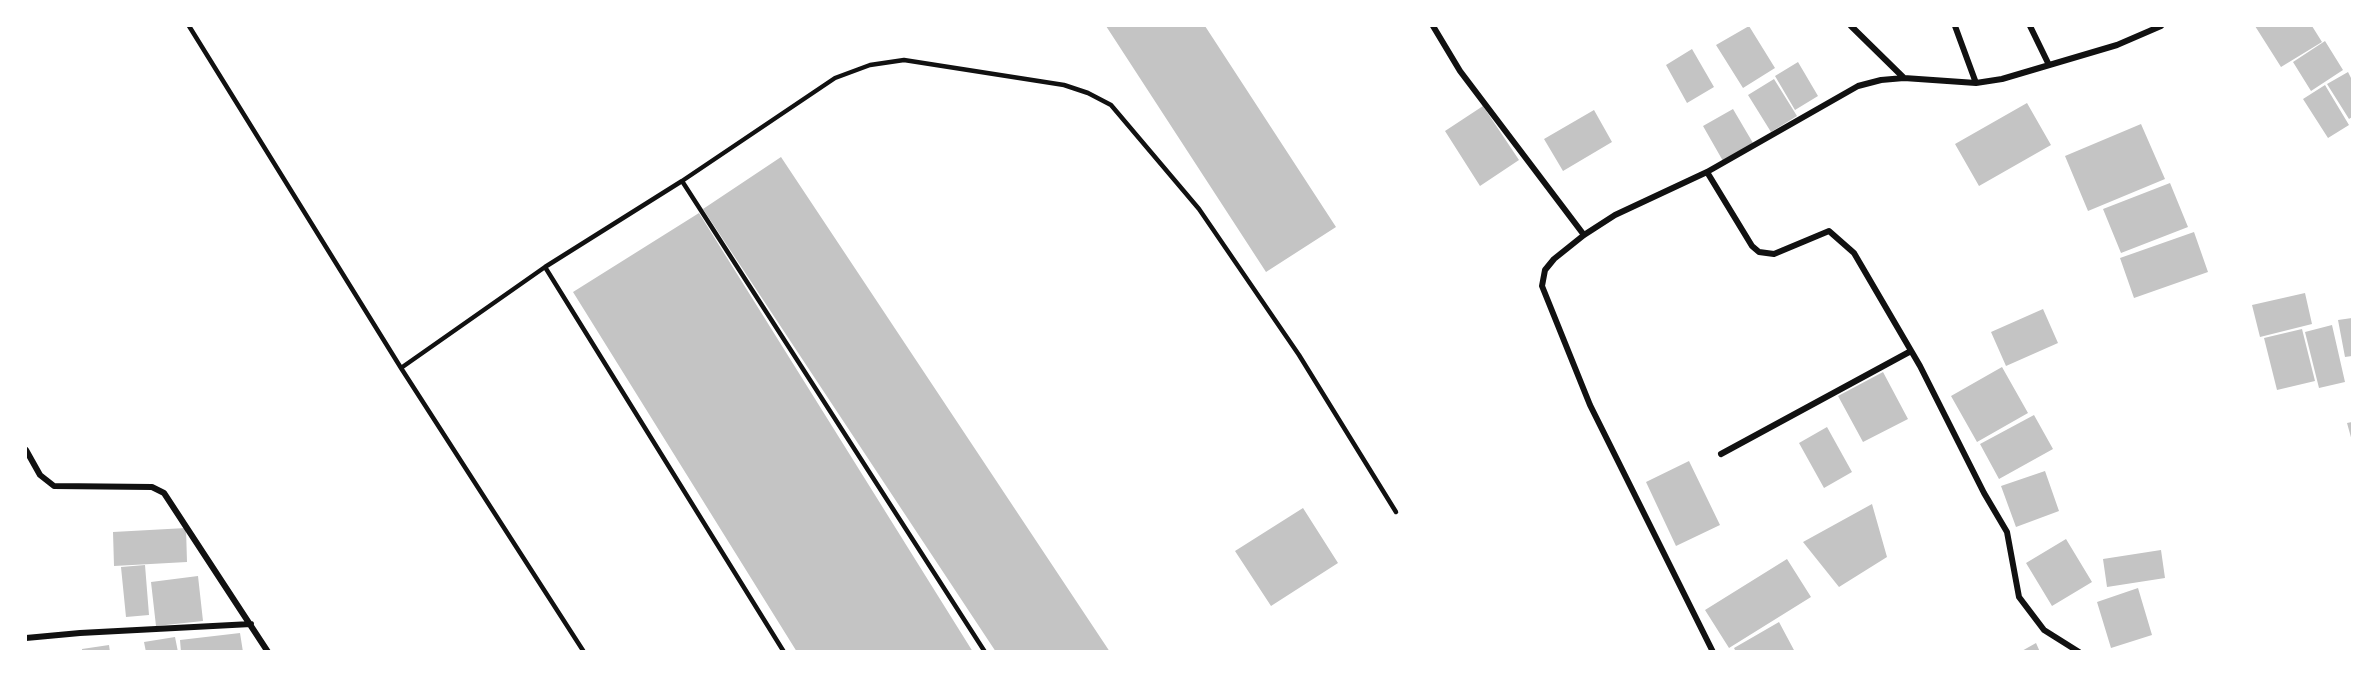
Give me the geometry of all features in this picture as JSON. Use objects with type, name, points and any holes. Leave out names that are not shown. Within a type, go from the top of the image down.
[{"type":"street","points":[[1433,26],[1460,71],[1584,235]]},
{"type":"street","points":[[1851,26],[1904,78]]},
{"type":"street","points":[[1955,26],[1976,83]]},
{"type":"street","points":[[2030,26],[2049,65]]},
{"type":"street","points":[[1713,651],[1590,405],[1542,286],[1545,270],[1584,235],[1616,215],[1707,172],[1858,86],[1881,80],[1904,78],[1976,83],[2002,79],[2117,45],[2161,26]]},
{"type":"street","points":[[1707,172],[1752,246],[1759,252],[1774,254],[1829,231],[1854,253],[1911,351],[1984,493],[2007,532],[2019,597],[2044,630],[2079,651]]},
{"type":"street","points":[[1721,454],[1911,351]]},
{"type":"street","points":[[26,450],[40,475],[54,486],[152,487],[164,493],[268,651]]},
{"type":"street","points":[[26,638],[251,624]]},
{"type":"lane","points":[[189,26],[401,368],[584,651]]},
{"type":"lane","points":[[401,368],[545,267],[682,181],[835,78],[870,65],[904,60],[1064,85],[1100,98],[1111,105],[1199,209],[1299,355],[1396,512]]},
{"type":"lane","points":[[682,181],[985,651]]},
{"type":"lane","points":[[545,267],[784,651]]},
{"type":"building","points":[[1106,26],[1205,26],[1336,227],[1266,272]]},
{"type":"building","points":[[1749,26],[1775,68],[1743,88],[1716,45]]},
{"type":"building","points":[[2255,26],[2312,26],[2322,42],[2281,67]]},
{"type":"building","points":[[2325,41],[2343,70],[2311,91],[2293,62]]},
{"type":"building","points":[[1692,49],[1714,87],[1687,103],[1666,65]]},
{"type":"building","points":[[1798,62],[1818,96],[1795,110],[1775,76]]},
{"type":"building","points":[[2348,72],[2352,80],[2352,117],[2349,119],[2327,84]]},
{"type":"building","points":[[1774,79],[1797,116],[1771,132],[1748,95]]},
{"type":"building","points":[[2325,85],[2349,125],[2328,138],[2303,99]]},
{"type":"building","points":[[2027,103],[2051,145],[1979,186],[1955,144]]},
{"type":"building","points":[[1483,106],[1519,160],[1480,186],[1445,131]]},
{"type":"building","points":[[1733,109],[1753,143],[1723,161],[1703,126]]},
{"type":"building","points":[[1594,110],[1612,142],[1563,171],[1544,139]]},
{"type":"building","points":[[2141,124],[2165,179],[2088,211],[2065,156]]},
{"type":"building","points":[[781,157],[1110,652],[996,652],[703,209]]},
{"type":"building","points":[[2170,183],[2188,227],[2121,253],[2103,209]]},
{"type":"building","points":[[699,213],[973,652],[797,652],[573,292]]},
{"type":"building","points":[[2194,232],[2208,272],[2134,298],[2120,258]]},
{"type":"building","points":[[2305,293],[2312,324],[2260,337],[2252,305]]},
{"type":"building","points":[[2043,309],[2058,343],[2006,366],[1991,332]]},
{"type":"building","points":[[2352,318],[2352,356],[2345,357],[2338,320]]},
{"type":"building","points":[[2332,325],[2345,382],[2319,388],[2305,332]]},
{"type":"building","points":[[2302,329],[2315,381],[2277,390],[2264,338]]},
{"type":"building","points":[[2002,367],[2028,413],[1977,442],[1951,396]]},
{"type":"building","points":[[1883,372],[1908,419],[1863,442],[1838,396]]},
{"type":"building","points":[[2034,415],[2053,449],[1999,479],[1980,444]]},
{"type":"building","points":[[2352,422],[2352,441],[2347,423]]},
{"type":"building","points":[[1827,427],[1852,472],[1824,488],[1799,443]]},
{"type":"building","points":[[1689,461],[1720,525],[1676,546],[1646,482]]},
{"type":"building","points":[[2045,471],[2059,511],[2016,527],[2001,486]]},
{"type":"building","points":[[1872,504],[1887,557],[1839,587],[1803,542]]},
{"type":"building","points":[[1303,508],[1338,563],[1271,606],[1235,551]]},
{"type":"building","points":[[186,528],[187,562],[114,566],[113,532]]},
{"type":"building","points":[[2066,539],[2092,582],[2052,606],[2026,563]]},
{"type":"building","points":[[2161,550],[2165,578],[2107,587],[2103,559]]},
{"type":"building","points":[[1787,559],[1811,597],[1729,648],[1705,610]]},
{"type":"building","points":[[145,565],[149,615],[126,617],[121,567]]},
{"type":"building","points":[[198,576],[203,621],[156,626],[151,582]]},
{"type":"building","points":[[2138,588],[2152,635],[2111,648],[2097,602]]},
{"type":"building","points":[[1779,622],[1795,652],[1736,652],[1734,648]]},
{"type":"building","points":[[240,633],[243,652],[181,652],[180,640]]},
{"type":"building","points":[[175,637],[178,652],[146,652],[144,642]]},
{"type":"building","points":[[2036,643],[2040,652],[2020,652]]},
{"type":"building","points":[[109,645],[110,652],[82,652],[82,649]]}]
